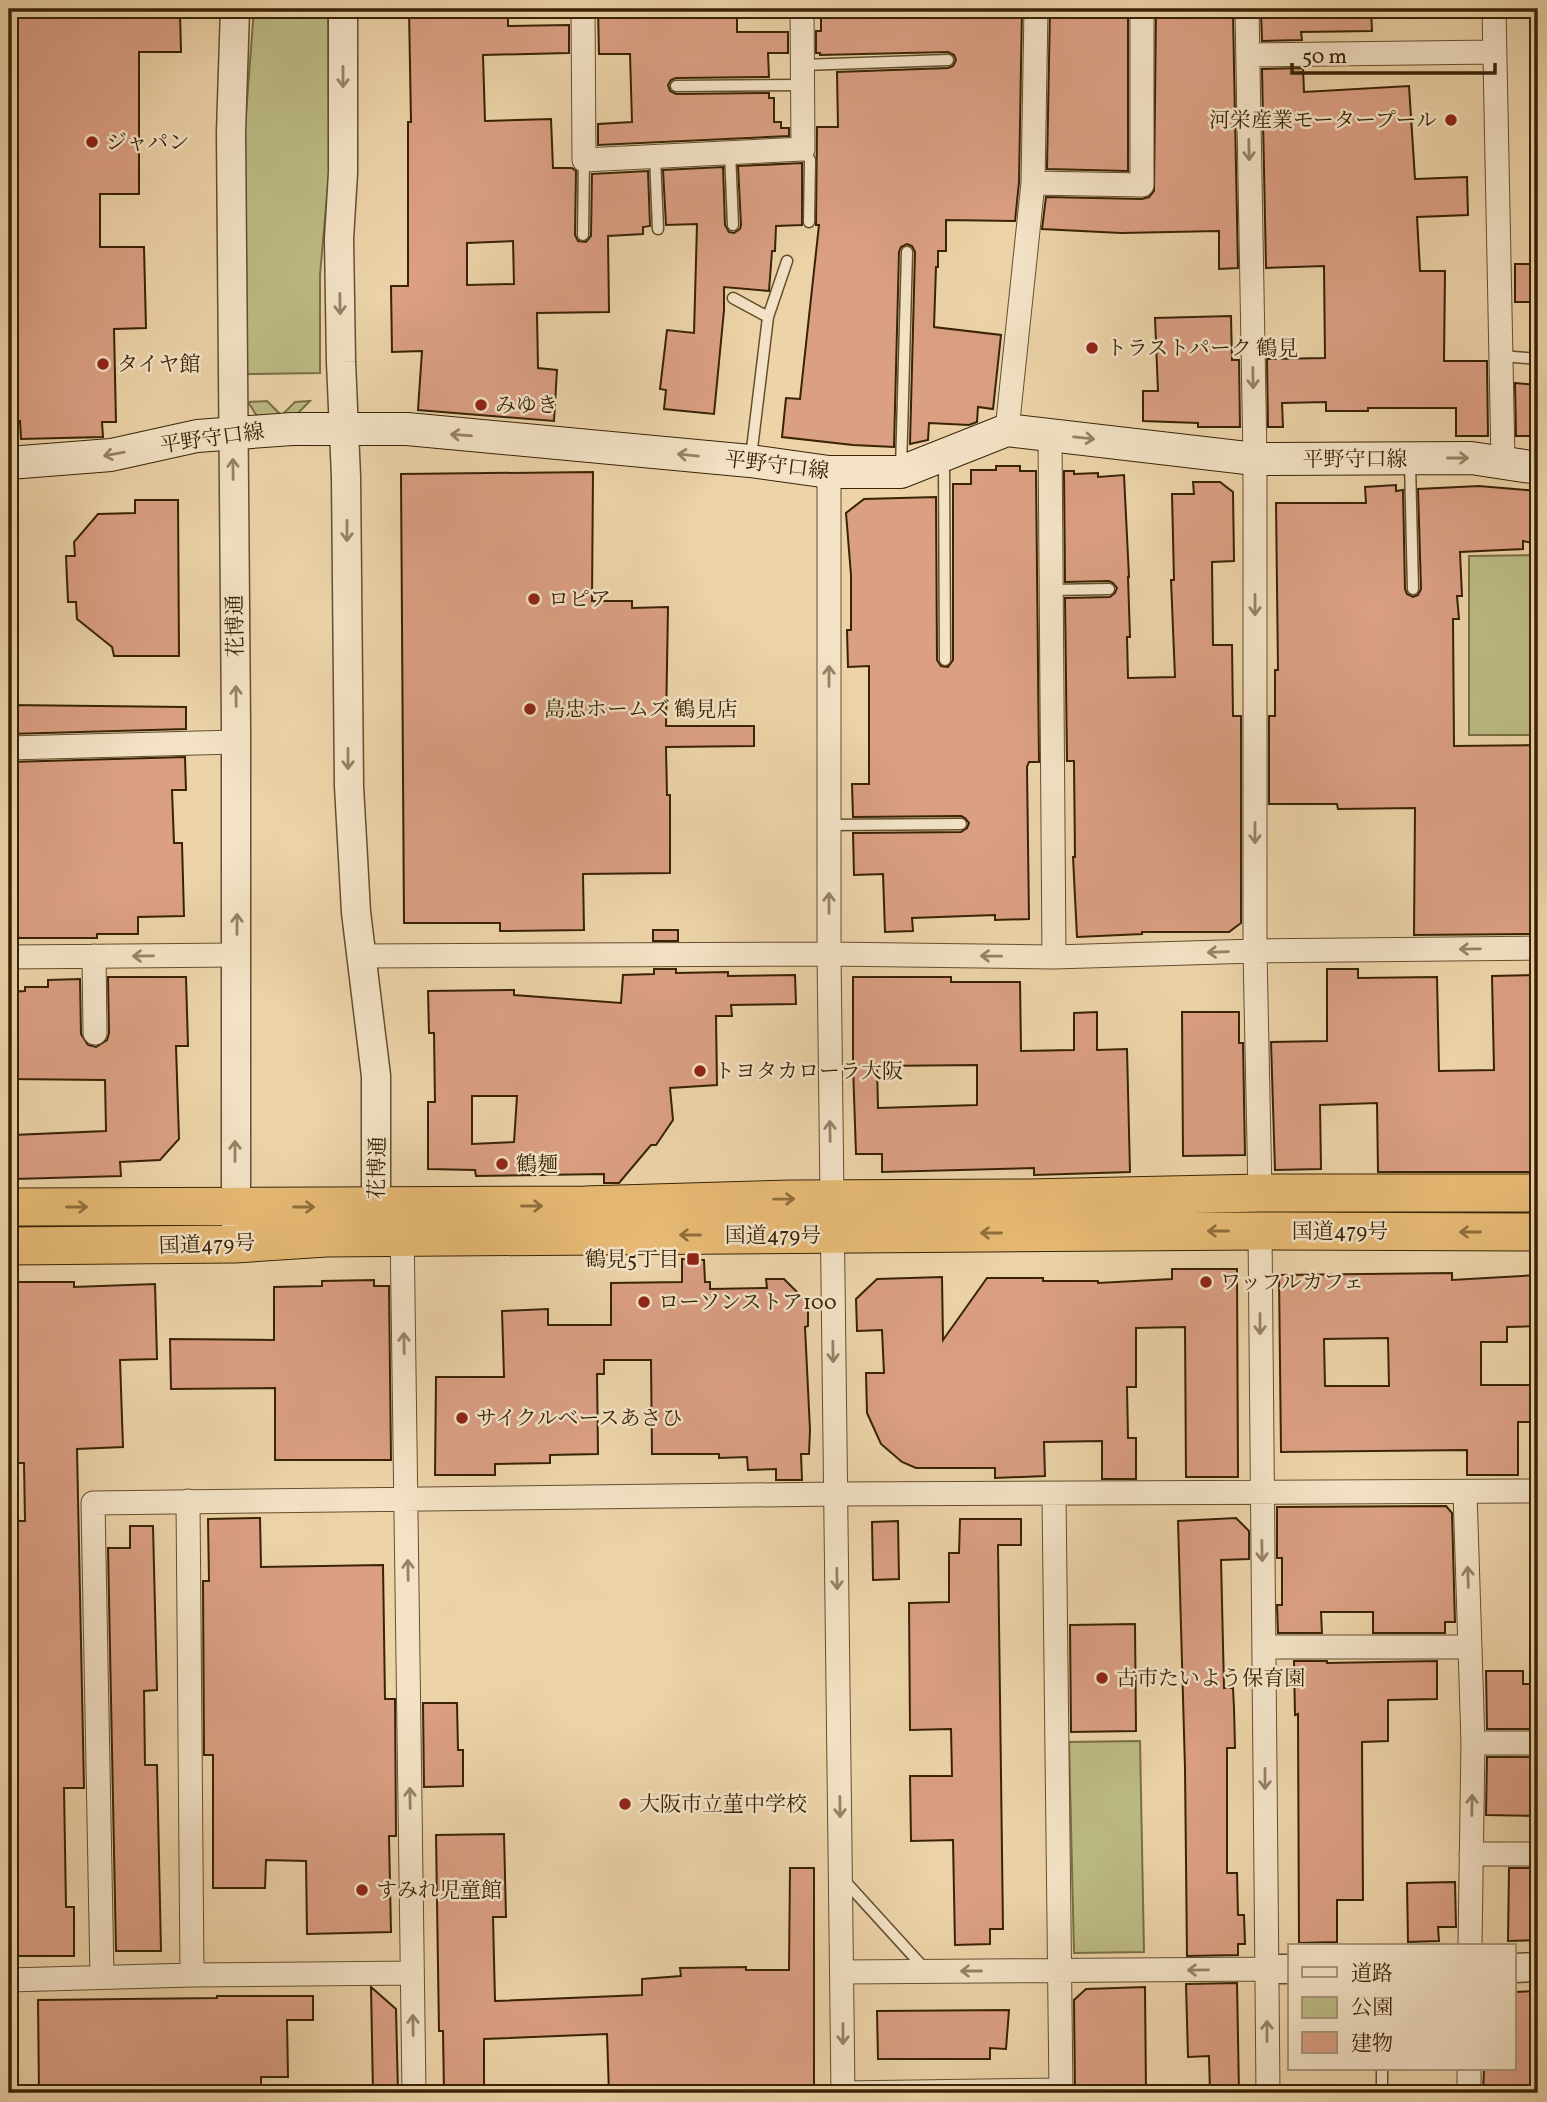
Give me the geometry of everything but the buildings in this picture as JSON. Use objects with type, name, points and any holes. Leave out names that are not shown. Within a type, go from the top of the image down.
[{"type":"highway","name":"国道479号","points":[[9,1246],[236,1244],[326,1238],[389,1222],[586,1205],[1260,1193],[1538,1193]]},
{"type":"highway","name":"国道479号","points":[[9,1207],[236,1207],[389,1222],[832,1235],[1260,1231],[1538,1232]]},
{"type":"main road","name":"平野守口線","points":[[9,463],[111,455],[197,436],[292,429],[407,429],[750,461],[829,472],[901,472],[1007,430],[1255,459],[1471,458],[1538,468]]},
{"type":"street","name":"花博通","points":[[235,9],[231,132],[236,742],[236,1244]]},
{"type":"street","name":"花博通","points":[[343,9],[344,173],[339,239],[346,477],[349,786],[355,891],[389,1222]]},
{"type":"street","points":[[583,9],[584,160],[803,149],[802,9]]},
{"type":"street","points":[[1007,430],[1033,183],[1036,9]]},
{"type":"street","points":[[1033,183],[1142,185],[1142,9]]},
{"type":"street","points":[[1247,9],[1255,459],[1255,951],[1260,1193]]},
{"type":"street","points":[[1494,9],[1503,461]]},
{"type":"street","points":[[1248,55],[1495,52]]},
{"type":"street","points":[[1050,435],[1054,957]]},
{"type":"street","points":[[829,472],[831,1199],[843,2093],[1061,2092],[1054,1495]]},
{"type":"street","points":[[9,748],[236,742]]},
{"type":"street","points":[[361,956],[829,954],[1054,957],[1255,951],[1538,948]]},
{"type":"street","points":[[9,957],[236,955]]},
{"type":"street","points":[[94,956],[95,1033]]},
{"type":"street","points":[[389,1222],[407,1499],[414,2093]]},
{"type":"street","points":[[1260,1231],[1264,1647],[1278,1969],[1268,2093]]},
{"type":"street","points":[[102,1977],[93,1503],[835,1494],[1538,1491]]},
{"type":"street","points":[[1465,1492],[1473,1743],[1470,1944]]},
{"type":"street","points":[[188,1501],[192,1975]]},
{"type":"street","points":[[1264,1647],[1470,1647]]},
{"type":"street","points":[[1473,1743],[1538,1743]]},
{"type":"street","points":[[1471,1854],[1538,1854]]},
{"type":"street","points":[[1516,1968],[1538,1967]]},
{"type":"street","points":[[843,1972],[1278,1969]]},
{"type":"street","points":[[9,1979],[412,1973]]},
{"type":"street","points":[[1469,2070],[1469,2093]]},
{"type":"lane","points":[[676,86],[948,60]]},
{"type":"lane","points":[[803,149],[810,160],[808,222]]},
{"type":"lane","points":[[730,152],[733,225]]},
{"type":"lane","points":[[655,156],[658,229]]},
{"type":"lane","points":[[583,234],[584,160]]},
{"type":"lane","points":[[901,472],[907,252]]},
{"type":"lane","points":[[750,461],[768,317],[787,261]]},
{"type":"lane","points":[[733,298],[768,317]]},
{"type":"lane","points":[[1502,356],[1538,359]]},
{"type":"lane","points":[[944,455],[945,660]]},
{"type":"lane","points":[[1410,458],[1413,589]]},
{"type":"lane","points":[[1051,590],[1109,589]]},
{"type":"lane","points":[[829,825],[961,824]]},
{"type":"lane","points":[[841,1877],[927,1971]]},
{"type":"lane","points":[[1382,2070],[1382,2093]]},
{"type":"green space","points":[[254,9],[328,9],[329,173],[320,275],[320,373],[247,374],[245,127]]},
{"type":"green space","points":[[267,401],[283,414],[295,402],[310,401],[297,414],[257,416],[248,402]]},
{"type":"green space","points":[[1538,555],[1538,735],[1469,735],[1469,556]]},
{"type":"green space","points":[[1140,1741],[1144,1952],[1074,1953],[1069,1742]]},
{"type":"place","name":"河栄産業モータープール","points":[[1451,120]]},
{"type":"place","name":"ジャパン","points":[[92,142]]},
{"type":"place","name":"トラストパーク 鶴見","points":[[1092,348]]},
{"type":"place","name":"タイヤ館","points":[[103,364]]},
{"type":"place","name":"みゆき","points":[[481,405]]},
{"type":"place","name":"ロピア","points":[[534,599]]},
{"type":"place","name":"島忠ホームズ 鶴見店","points":[[530,709]]},
{"type":"place","name":"トヨタカローラ大阪","points":[[700,1071]]},
{"type":"place","name":"鶴麺","points":[[502,1164]]},
{"type":"place","name":"鶴見5丁目","points":[[693,1259]]},
{"type":"place","name":"ワッフルカフェ","points":[[1206,1282]]},
{"type":"place","name":"ローソンストア100","points":[[644,1302]]},
{"type":"place","name":"サイクルベースあさひ","points":[[462,1418]]},
{"type":"place","name":"古市たいよう保育園","points":[[1102,1678]]},
{"type":"place","name":"大阪市立菫中学校","points":[[625,1804]]},
{"type":"place","name":"すみれ児童館","points":[[362,1890]]}]
